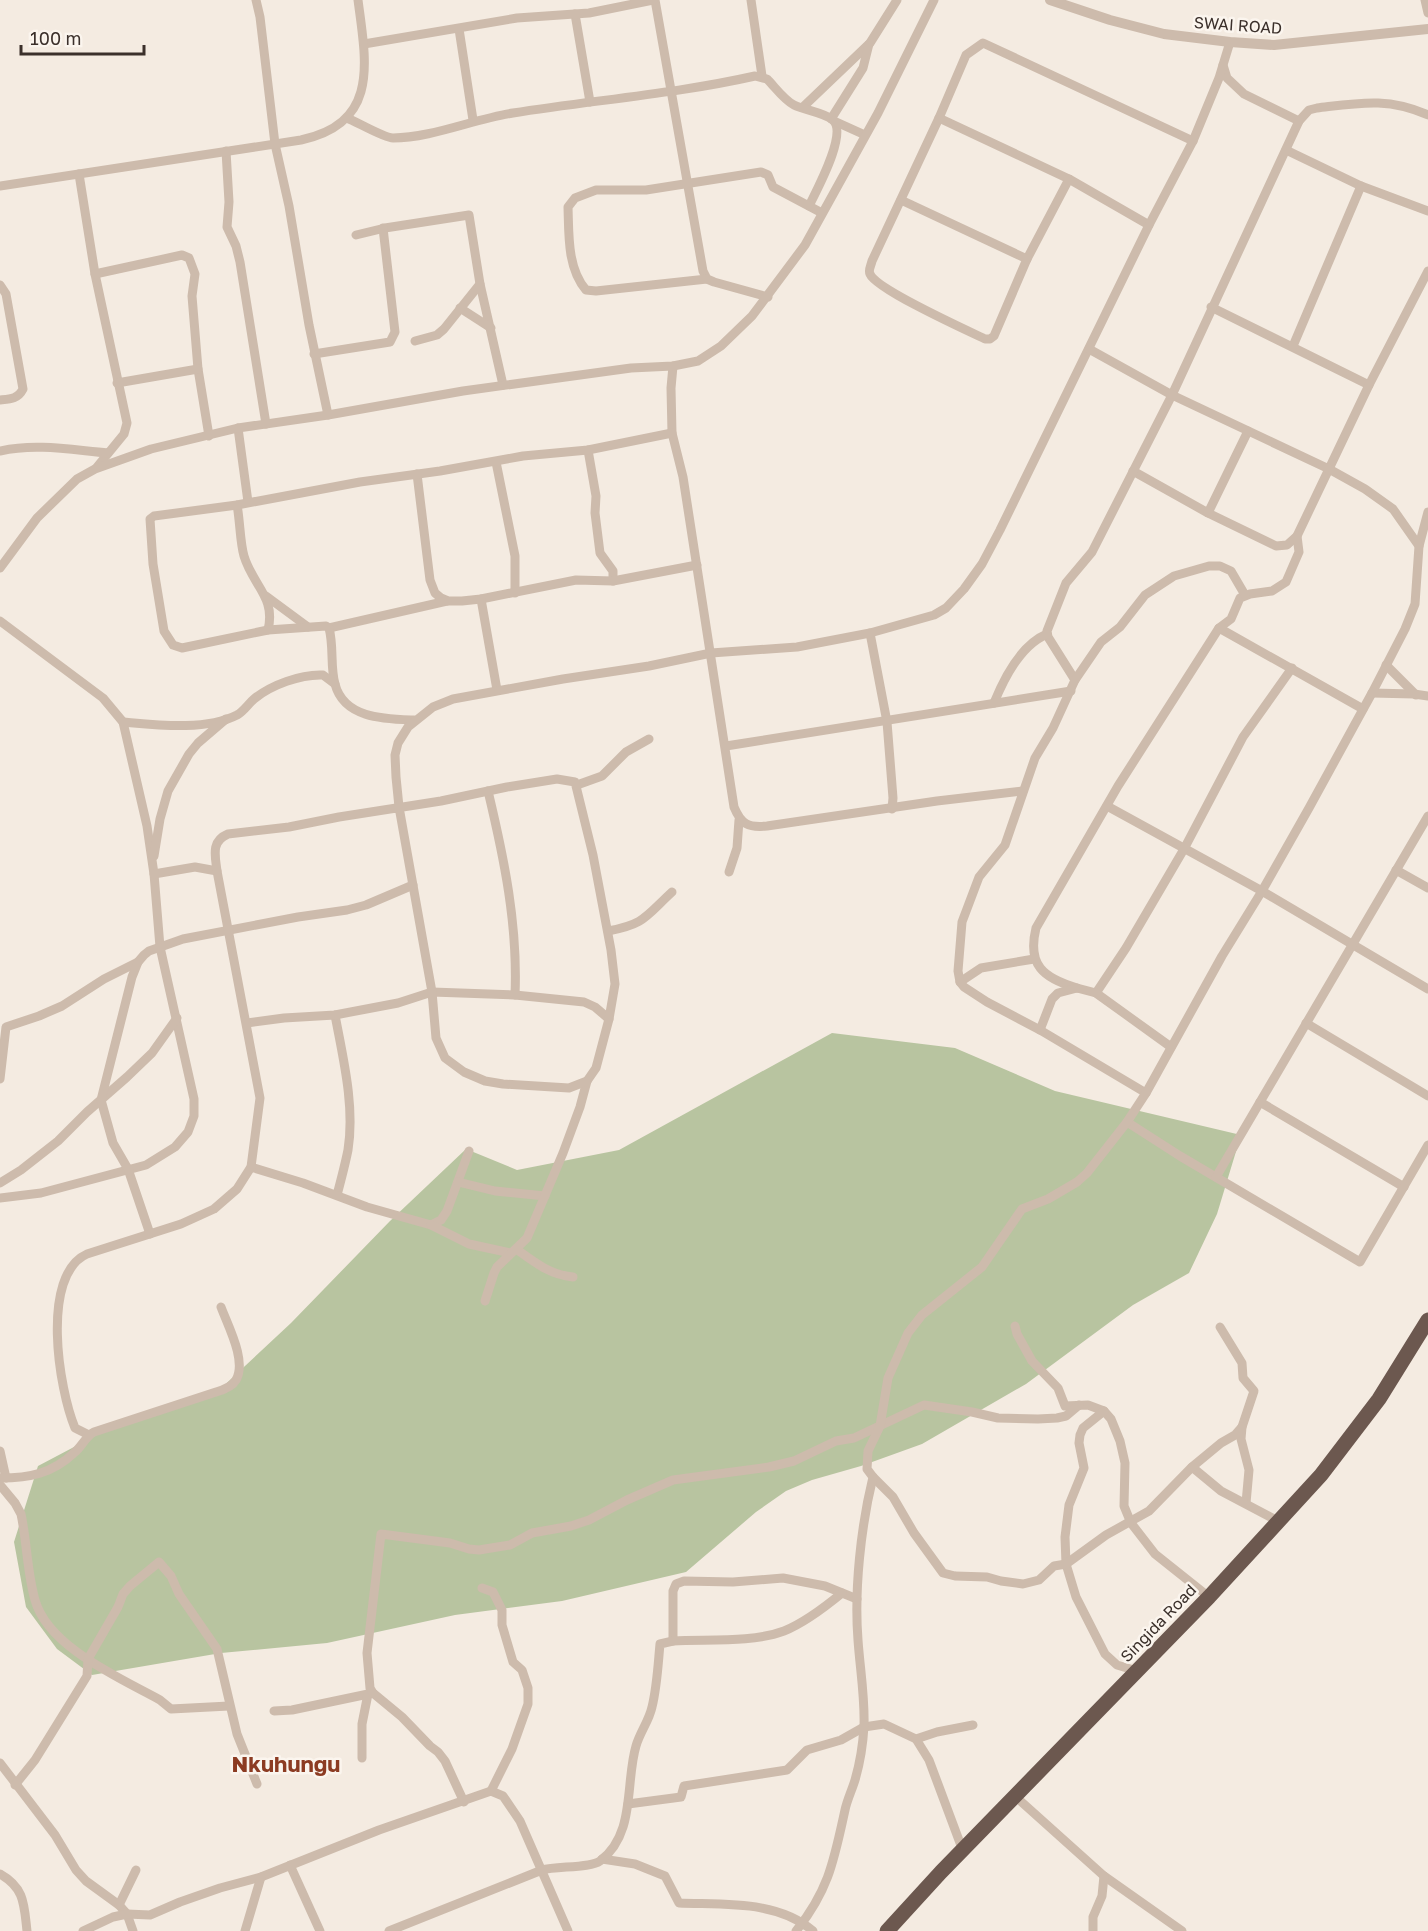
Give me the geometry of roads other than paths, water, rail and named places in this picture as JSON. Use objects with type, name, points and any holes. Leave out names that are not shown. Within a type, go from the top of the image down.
[{"type":"highway","name":"Singida Road","points":[[887,1931],[1209,1597],[1322,1475],[1379,1399],[1428,1320]]},
{"type":"street","points":[[256,0],[275,144],[289,206],[314,354],[328,415]]},
{"type":"street","points":[[0,186],[275,144],[324,134],[347,118],[362,90],[366,61],[358,0]]},
{"type":"street","points":[[364,44],[517,18],[589,13],[654,0],[698,247],[706,279]]},
{"type":"street","points":[[751,0],[762,76]]},
{"type":"street","points":[[802,107],[869,44],[897,0]]},
{"type":"street","points":[[0,568],[37,518],[77,478],[95,468],[152,449],[238,428],[503,385],[631,368],[673,366],[698,361],[722,346],[746,323],[768,297],[805,245],[865,135],[934,0]]},
{"type":"street","name":"SWAI ROAD","points":[[1050,0],[1110,20],[1164,34],[1230,42],[1274,45],[1428,29]]},
{"type":"street","points":[[1425,0],[1428,13]]},
{"type":"street","points":[[575,14],[590,102]]},
{"type":"street","points":[[459,29],[473,120]]},
{"type":"street","points":[[1069,179],[1027,259],[994,336],[990,339],[985,339],[885,288],[875,282],[870,275],[872,261],[966,55],[983,42],[1193,141]]},
{"type":"street","points":[[587,1081],[569,1088],[485,1081],[464,1072],[445,1058],[436,1038],[432,992],[399,807],[395,755],[402,735],[414,720],[433,707],[453,699],[649,666],[711,653],[797,647],[870,633],[934,615],[946,608],[964,589],[982,564],[1000,530],[1149,225],[1193,141],[1230,42]]},
{"type":"street","points":[[833,120],[863,68],[869,44]]},
{"type":"street","points":[[1223,65],[1227,78],[1244,94],[1299,121]]},
{"type":"street","points":[[347,118],[392,138],[449,129],[473,120],[512,113],[670,92],[762,76],[792,104],[865,135]]},
{"type":"street","points":[[994,703],[1003,681],[1024,652],[1034,641],[1047,634],[1054,610],[1066,583],[1092,552],[1172,395],[1299,121],[1309,110],[1367,102],[1393,103],[1428,115]]},
{"type":"street","points":[[939,118],[1069,179],[1149,225]]},
{"type":"street","points":[[809,206],[826,172],[835,143],[836,127],[833,120]]},
{"type":"street","points":[[1286,150],[1361,186],[1428,211]]},
{"type":"street","points":[[226,151],[229,202],[227,227],[236,246],[240,262],[266,424]]},
{"type":"street","points":[[768,297],[706,279],[596,291],[586,290],[581,283],[570,251],[568,207],[575,198],[596,190],[646,190],[766,172],[773,187],[822,213]]},
{"type":"street","points":[[79,174],[95,274],[127,423],[124,434],[95,468]]},
{"type":"street","points":[[1293,346],[1361,186]]},
{"type":"street","points":[[901,200],[1027,259]]},
{"type":"street","points":[[356,235],[382,228],[469,215],[480,284],[503,385]]},
{"type":"street","points":[[314,354],[390,342],[395,332],[382,228]]},
{"type":"street","points":[[95,274],[182,255],[189,258],[195,273],[192,296],[198,369],[210,436]]},
{"type":"street","points":[[1133,471],[1209,513],[1276,546],[1287,545],[1297,536],[1368,385],[1428,270]]},
{"type":"street","points":[[415,341],[437,335],[444,329],[480,284]]},
{"type":"street","points":[[0,285],[6,294],[24,389],[14,399],[0,400]]},
{"type":"street","points":[[1211,307],[1368,385]]},
{"type":"street","points":[[460,308],[491,328]]},
{"type":"street","points":[[1089,349],[1172,395],[1329,469],[1365,489],[1394,509],[1419,546]]},
{"type":"street","points":[[673,366],[672,433],[683,477],[735,807],[739,820],[737,848],[729,872]]},
{"type":"street","points":[[117,383],[198,369]]},
{"type":"street","points":[[238,428],[248,502]]},
{"type":"street","points":[[1209,513],[1248,431]]},
{"type":"street","points":[[672,433],[588,450],[523,456],[237,505],[154,516],[150,519],[153,564],[164,631],[173,645],[182,648],[268,630],[322,625],[329,628],[448,601],[481,599],[576,580],[613,581],[697,565]]},
{"type":"street","points":[[0,450],[36,447],[108,453]]},
{"type":"street","points":[[588,450],[596,496],[595,513],[600,553],[613,571],[613,581]]},
{"type":"street","points":[[496,462],[515,556],[515,592]]},
{"type":"street","points":[[417,474],[430,580],[435,593],[448,601]]},
{"type":"street","points":[[237,505],[243,555],[252,575],[266,596],[308,627]]},
{"type":"street","points":[[1242,1426],[1235,1435],[1221,1443],[1192,1467],[1149,1511],[1106,1535],[1066,1564],[1054,1566],[1039,1580],[1023,1584],[987,1577],[955,1576],[943,1573],[914,1533],[893,1497],[867,1469],[868,1451],[880,1425],[888,1378],[908,1333],[922,1315],[982,1267],[1022,1209],[1077,1182],[1087,1173],[1127,1122],[1146,1093],[1222,956],[1262,891],[1405,629],[1414,604],[1419,546],[1428,512]]},
{"type":"street","points":[[1172,1047],[1096,993],[1065,985],[1048,976],[1037,965],[1035,959],[1036,928],[1107,806],[1219,628],[1231,619],[1240,598],[1245,595],[1272,591],[1286,582],[1299,552],[1297,536]]},
{"type":"street","points":[[1146,1093],[1040,1030],[987,1002],[960,982],[958,971],[962,922],[979,877],[1005,845],[1035,758],[1071,692],[1075,680],[1101,642],[1120,627],[1145,595],[1174,576],[1209,566],[1220,566],[1230,571],[1245,595]]},
{"type":"street","points":[[266,596],[271,618],[268,630]]},
{"type":"street","points":[[481,599],[497,690]]},
{"type":"street","points":[[0,621],[103,698],[123,722],[145,816],[153,869],[160,947],[166,981],[192,1080],[194,1116],[188,1132],[175,1147],[146,1165],[41,1193],[0,1198]]},
{"type":"street","points":[[329,628],[335,684],[345,704],[352,709],[387,719],[414,720]]},
{"type":"street","points":[[1219,628],[1363,709]]},
{"type":"street","points":[[870,633],[886,722],[892,809]]},
{"type":"street","points":[[1047,634],[1075,680]]},
{"type":"street","points":[[1386,665],[1414,694],[1428,702]]},
{"type":"street","points":[[1096,993],[1126,948],[1184,849],[1243,737],[1292,668]]},
{"type":"street","points":[[123,722],[185,726],[227,718],[242,711],[265,691],[284,684],[323,675],[335,684]]},
{"type":"street","points":[[726,746],[1071,692]]},
{"type":"street","points":[[1372,693],[1428,696]]},
{"type":"street","points":[[153,869],[160,819],[168,791],[189,754],[227,718]]},
{"type":"street","points":[[387,719],[402,735]]},
{"type":"street","points":[[577,785],[586,784],[602,776],[626,752],[649,739]]},
{"type":"street","points":[[88,1434],[75,1428],[65,1397],[59,1357],[60,1290],[65,1276],[79,1258],[180,1224],[214,1209],[237,1189],[251,1167],[260,1098],[217,871],[214,846],[219,837],[290,827],[557,779],[571,780],[577,785],[593,855],[608,931],[615,984],[609,1019],[596,1068],[587,1081],[580,1107],[545,1196],[527,1239],[494,1273],[485,1301]]},
{"type":"street","points":[[488,791],[502,848],[515,931],[517,962],[515,995]]},
{"type":"street","points":[[739,820],[756,827],[1023,791]]},
{"type":"street","points":[[1107,806],[1262,891],[1428,989]]},
{"type":"street","points":[[1216,1177],[1428,816]]},
{"type":"street","points":[[153,869],[195,867],[217,871]]},
{"type":"street","points":[[1396,870],[1428,888]]},
{"type":"street","points":[[0,1079],[6,1027],[62,1006],[104,979],[138,962],[149,951],[183,939],[356,908],[413,885]]},
{"type":"street","points":[[608,931],[639,923],[647,918],[672,892]]},
{"type":"street","points":[[960,982],[981,968],[1035,959]]},
{"type":"street","points":[[138,962],[132,977],[101,1100],[113,1143],[128,1169],[150,1234]]},
{"type":"street","points":[[1040,1030],[1052,999],[1059,993],[1077,988]]},
{"type":"street","points":[[247,1023],[335,1015],[398,1003],[432,992],[515,995],[584,1002],[595,1007],[609,1019]]},
{"type":"street","points":[[335,1015],[346,1079],[349,1131],[348,1150],[338,1196]]},
{"type":"street","points":[[0,1184],[58,1141],[152,1053],[177,1018]]},
{"type":"street","points":[[1306,1023],[1428,1096]]},
{"type":"street","points":[[1260,1102],[1404,1187]]},
{"type":"street","points":[[1127,1122],[1360,1262],[1428,1145]]},
{"type":"street","points":[[431,1225],[441,1220],[447,1211],[469,1151]]},
{"type":"street","points":[[251,1167],[367,1207],[431,1225],[469,1244],[514,1251],[558,1275],[573,1278]]},
{"type":"street","points":[[458,1182],[495,1191],[545,1196]]},
{"type":"street","points":[[2,1480],[31,1477],[58,1465],[73,1454],[88,1434],[226,1389],[237,1380],[240,1359],[221,1307]]},
{"type":"street","points":[[1015,1326],[1032,1361],[1058,1388],[1065,1406],[1088,1405],[1104,1411],[1111,1419],[1120,1441],[1125,1463],[1124,1506],[1131,1523],[1155,1554],[1209,1597]]},
{"type":"street","points":[[1220,1327],[1242,1363],[1243,1378],[1254,1391],[1242,1426],[1241,1439],[1249,1470],[1246,1503]]},
{"type":"street","points":[[362,1758],[362,1724],[370,1693],[367,1653],[381,1534],[450,1543],[479,1550],[510,1545],[532,1533],[571,1526],[589,1520],[673,1480],[769,1467],[795,1461],[836,1441],[854,1438],[929,1404],[998,1418],[1038,1419],[1066,1416],[1079,1405]]},
{"type":"street","points":[[1104,1411],[1088,1423],[1080,1435],[1079,1443],[1084,1468],[1069,1505],[1065,1537],[1066,1564],[1076,1596],[1105,1654],[1117,1665],[1137,1671]]},
{"type":"street","points":[[0,1451],[2,1480],[21,1514],[34,1599],[41,1616],[78,1655],[160,1700],[171,1709],[229,1706]]},
{"type":"street","points":[[1192,1467],[1221,1491],[1280,1522]]},
{"type":"street","points":[[796,1931],[814,1907],[827,1880],[837,1850],[846,1805],[857,1774],[864,1727],[857,1599],[873,1477]]},
{"type":"street","points":[[15,1785],[35,1760],[87,1676],[88,1659],[123,1594],[159,1562],[171,1576],[179,1594],[217,1649],[237,1734],[257,1784]]},
{"type":"street","points":[[673,1641],[673,1591],[676,1584],[684,1581],[733,1582],[783,1578],[808,1582],[857,1599]]},
{"type":"street","points":[[82,1931],[106,1920],[127,1914],[150,1915],[220,1888],[261,1877],[379,1830],[491,1791],[522,1725],[528,1704],[528,1688],[522,1670],[513,1662],[502,1625],[502,1610],[493,1592],[482,1588]]},
{"type":"street","points":[[389,1931],[542,1870],[553,1867],[590,1865],[602,1859],[619,1837],[628,1804],[636,1746],[652,1709],[660,1644],[673,1641],[758,1638],[785,1631],[827,1606],[842,1593]]},
{"type":"street","points":[[274,1711],[292,1710],[370,1693],[402,1717],[438,1752],[445,1761],[464,1802]]},
{"type":"street","points":[[628,1804],[681,1797],[684,1786],[787,1770],[807,1750],[841,1740],[864,1727],[877,1723],[916,1739],[929,1760],[963,1851]]},
{"type":"street","points":[[916,1739],[937,1732],[974,1725]]},
{"type":"street","points":[[0,1763],[55,1835],[76,1870],[86,1881],[119,1905],[127,1914],[133,1931]]},
{"type":"street","points":[[491,1791],[502,1796],[514,1810],[568,1931]]},
{"type":"street","points":[[1016,1797],[1104,1876],[1182,1931]]},
{"type":"street","points":[[602,1859],[635,1864],[665,1876],[679,1903],[745,1905],[774,1911],[803,1922],[813,1931]]},
{"type":"street","points":[[290,1865],[320,1931]]},
{"type":"street","points":[[119,1905],[136,1870]]},
{"type":"street","points":[[0,1874],[16,1885],[24,1906],[27,1931]]},
{"type":"street","points":[[1093,1931],[1093,1917],[1102,1896],[1104,1876]]},
{"type":"street","points":[[244,1931],[261,1877]]},
{"type":"district","name":"Nkuhungu","points":[[286,1763]]}]
